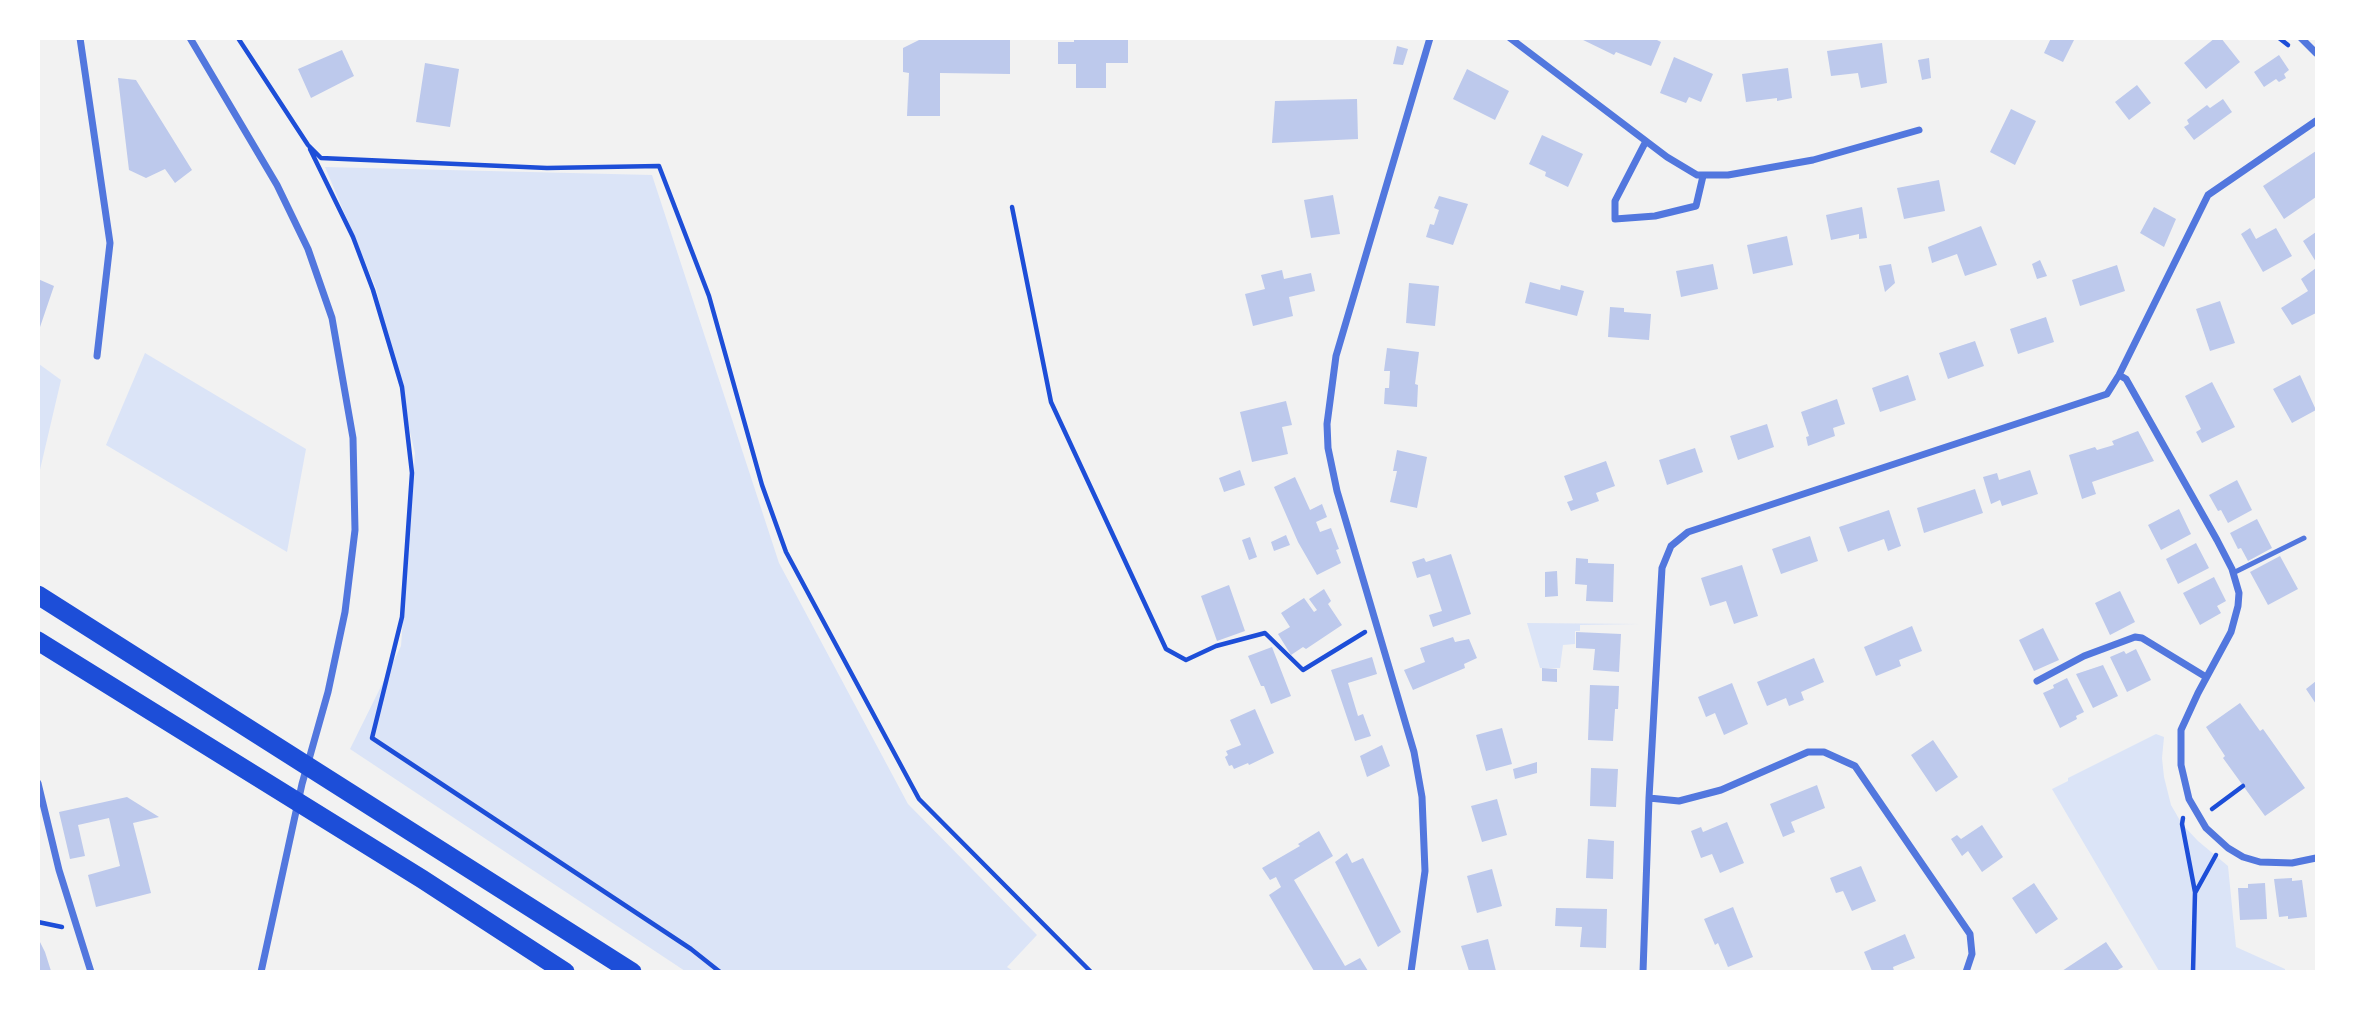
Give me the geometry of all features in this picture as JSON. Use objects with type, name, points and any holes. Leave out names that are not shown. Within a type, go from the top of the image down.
[{"type":"highway","points":[[38,595],[632,971]]},
{"type":"highway","points":[[38,640],[565,971]]},
{"type":"street","points":[[80,38],[110,243],[97,356]]},
{"type":"street","points":[[190,38],[277,185],[308,249],[332,318],[352,438],[355,530],[345,612],[328,692],[302,784],[261,971]]},
{"type":"street","points":[[1411,971],[1425,871],[1422,797],[1414,752],[1337,491],[1328,448],[1328,401],[1336,356],[1430,38]]},
{"type":"street","points":[[1510,38],[1667,157],[1703,176],[1728,175],[1813,160],[1919,130]]},
{"type":"street","points":[[2301,38],[2316,53]]},
{"type":"street","points":[[1643,971],[1649,798],[1662,568],[1671,546],[1688,532],[2107,394],[2119,375],[2208,195],[2316,121]]},
{"type":"street","points":[[1646,141],[1615,201],[1615,219],[1655,216],[1696,206],[1703,176]]},
{"type":"street","points":[[2119,375],[2129,383],[2217,540],[2233,573],[2239,593],[2231,632],[2181,730],[2181,765],[2189,799],[2206,828],[2243,857],[2260,862],[2292,863],[2316,858]]},
{"type":"street","points":[[2037,681],[2084,656],[2135,636],[2206,677]]},
{"type":"street","points":[[1649,798],[1679,801],[1721,790],[1808,752],[1824,752],[1855,766],[1970,934],[1972,954],[1966,971]]},
{"type":"street","points":[[38,783],[59,870],[91,971]]},
{"type":"lane","points":[[2233,573],[2304,538]]},
{"type":"path","points":[[238,38],[308,145],[353,237],[373,290],[402,387],[412,473],[402,617],[372,738],[691,949],[720,971]]},
{"type":"path","points":[[308,145],[321,158],[547,168],[659,166],[709,296],[762,485],[792,564],[919,799],[1091,971]]},
{"type":"path","points":[[1012,206],[1051,402],[1166,649],[1186,660],[1216,646],[1265,633],[1303,670],[1378,625]]},
{"type":"path","points":[[2199,816],[2243,786]]},
{"type":"path","points":[[2189,799],[2182,824],[2195,893],[2193,971]]},
{"type":"path","points":[[2195,893],[2206,870],[2224,844]]},
{"type":"path","points":[[38,922],[78,931]]},
{"type":"shaded area","points":[[325,167],[652,175],[779,563],[908,804],[1037,935],[1007,967],[1013,971],[685,971],[350,749],[401,646],[415,453],[376,288]]},
{"type":"shaded area","points":[[145,353],[306,449],[287,552],[106,445]]},
{"type":"shaded area","points":[[39,364],[61,380],[39,474]]},
{"type":"shaded area","points":[[1527,623],[1640,624],[1580,625],[1580,631],[1575,631],[1575,644],[1563,645],[1560,668],[1540,668]]},
{"type":"shaded area","points":[[2156,734],[2164,737],[2162,758],[2171,805],[2182,824],[2228,866],[2236,947],[2285,971],[2159,971],[2052,789],[2068,781],[2068,778]]},
{"type":"building","points":[[923,38],[1010,38],[1010,74],[940,73],[940,116],[907,116],[909,73],[903,72],[903,48]]},
{"type":"building","points":[[1074,38],[1128,38],[1128,63],[1106,63],[1106,88],[1076,88],[1076,64],[1058,64],[1058,42],[1074,42]]},
{"type":"building","points":[[1579,38],[1653,38],[1661,42],[1651,66],[1616,52],[1614,55]]},
{"type":"building","points":[[2051,38],[2075,38],[2063,62],[2044,53]]},
{"type":"building","points":[[2215,38],[2221,38],[2240,62],[2206,89],[2184,63]]},
{"type":"building","points":[[1882,43],[1887,83],[1861,88],[1858,73],[1831,76],[1827,51]]},
{"type":"building","points":[[1397,46],[1408,49],[1403,65],[1393,64]]},
{"type":"building","points":[[342,50],[354,76],[311,98],[298,69]]},
{"type":"building","points":[[2279,55],[2289,70],[2284,74],[2286,78],[2279,82],[2276,79],[2264,87],[2254,72]]},
{"type":"building","points":[[1674,57],[1713,74],[1701,102],[1689,97],[1686,103],[1660,93]]},
{"type":"building","points":[[1929,58],[1931,78],[1922,80],[1918,60]]},
{"type":"building","points":[[425,63],[459,69],[450,127],[416,122]]},
{"type":"building","points":[[1788,68],[1792,98],[1746,102],[1742,74]]},
{"type":"building","points":[[1467,69],[1509,91],[1495,120],[1453,99]]},
{"type":"building","points":[[118,78],[136,80],[192,170],[175,183],[165,169],[146,178],[129,170]]},
{"type":"building","points":[[2137,85],[2151,103],[2129,120],[2115,102]]},
{"type":"building","points":[[1357,99],[1358,139],[1272,143],[1275,101]]},
{"type":"building","points":[[2223,99],[2232,112],[2194,140],[2184,127],[2189,124],[2187,120],[2207,105],[2210,108]]},
{"type":"building","points":[[2011,109],[2036,121],[2015,165],[1990,152]]},
{"type":"building","points":[[1542,135],[1583,154],[1568,187],[1545,176],[1546,172],[1529,164]]},
{"type":"building","points":[[2316,151],[2316,197],[2284,219],[2263,186]]},
{"type":"building","points":[[1939,180],[1945,211],[1904,219],[1897,188]]},
{"type":"building","points":[[1333,195],[1340,234],[1311,238],[1304,200]]},
{"type":"building","points":[[1439,196],[1468,204],[1453,245],[1426,237],[1439,210],[1434,208]]},
{"type":"building","points":[[1862,207],[1867,238],[1859,239],[1859,234],[1831,240],[1826,215]]},
{"type":"building","points":[[2154,207],[2176,219],[2164,247],[2140,233]]},
{"type":"building","points":[[1981,226],[1997,265],[1965,276],[1957,254],[1932,263],[1928,247]]},
{"type":"building","points":[[2250,228],[2256,239],[2276,228],[2292,256],[2263,272],[2241,234]]},
{"type":"building","points":[[2316,232],[2316,262],[2303,241]]},
{"type":"building","points":[[1787,236],[1793,265],[1753,274],[1747,245]]},
{"type":"building","points":[[2040,260],[2047,276],[2037,279],[2032,264]]},
{"type":"building","points":[[1713,264],[1718,289],[1681,297],[1676,271]]},
{"type":"building","points":[[1891,264],[1895,283],[1885,292],[1879,266]]},
{"type":"building","points":[[2117,265],[2125,291],[2080,306],[2072,280]]},
{"type":"building","points":[[2316,268],[2316,313],[2292,325],[2281,308],[2308,291],[2301,279]]},
{"type":"building","points":[[1282,270],[1284,279],[1311,273],[1315,291],[1289,297],[1293,316],[1253,326],[1245,294],[1265,289],[1261,275]]},
{"type":"building","points":[[38,279],[54,286],[39,330],[38,330]]},
{"type":"building","points":[[1530,282],[1560,290],[1561,285],[1584,291],[1577,316],[1525,303]]},
{"type":"building","points":[[1409,283],[1439,286],[1435,326],[1406,323]]},
{"type":"building","points":[[2220,301],[2235,343],[2210,351],[2196,309]]},
{"type":"building","points":[[1610,307],[1624,308],[1624,312],[1651,314],[1649,340],[1608,337]]},
{"type":"building","points":[[2046,317],[2054,342],[2018,354],[2010,329]]},
{"type":"building","points":[[1975,341],[1984,366],[1948,379],[1939,353]]},
{"type":"building","points":[[1387,348],[1419,352],[1415,384],[1418,385],[1417,407],[1384,404],[1390,371],[1384,371]]},
{"type":"building","points":[[1908,375],[1916,400],[1880,412],[1872,388]]},
{"type":"building","points":[[2300,375],[2316,410],[2292,423],[2273,389]]},
{"type":"building","points":[[2212,382],[2235,427],[2202,443],[2196,432],[2201,429],[2185,396]]},
{"type":"building","points":[[1837,399],[1845,424],[1833,428],[1835,436],[1808,446],[1806,437],[1809,436],[1801,412]]},
{"type":"building","points":[[1286,401],[1292,425],[1282,427],[1288,454],[1252,462],[1240,412]]},
{"type":"building","points":[[1767,424],[1774,447],[1738,460],[1730,436]]},
{"type":"building","points":[[2138,431],[2154,461],[2092,482],[2096,494],[2082,499],[2069,455],[2095,447],[2097,450],[2114,445],[2112,441]]},
{"type":"building","points":[[1695,448],[1703,472],[1667,485],[1659,460]]},
{"type":"building","points":[[1397,450],[1427,457],[1417,508],[1390,502],[1397,471],[1393,471]]},
{"type":"building","points":[[1606,461],[1615,486],[1596,493],[1599,501],[1571,511],[1567,502],[1573,500],[1564,476]]},
{"type":"building","points":[[1240,470],[1245,485],[1224,492],[1219,478]]},
{"type":"building","points":[[2030,470],[2038,494],[2002,506],[2000,500],[1991,504],[1983,477],[1997,473],[1999,480]]},
{"type":"building","points":[[1295,477],[1310,510],[1322,504],[1327,517],[1316,522],[1320,532],[1331,528],[1339,549],[1336,550],[1341,563],[1317,575],[1298,542],[1274,487]]},
{"type":"building","points":[[2237,480],[2252,510],[2228,523],[2209,495]]},
{"type":"building","points":[[1975,489],[1983,513],[1924,533],[1917,508]]},
{"type":"building","points":[[2179,509],[2191,534],[2161,550],[2148,525]]},
{"type":"building","points":[[1889,510],[1901,546],[1888,551],[1884,539],[1848,552],[1839,527]]},
{"type":"building","points":[[2257,519],[2272,548],[2248,561],[2230,533]]},
{"type":"building","points":[[1286,535],[1290,545],[1274,551],[1271,542]]},
{"type":"building","points":[[1810,536],[1818,561],[1781,574],[1772,549]]},
{"type":"building","points":[[1250,537],[1257,557],[1249,560],[1242,540]]},
{"type":"building","points":[[2196,543],[2209,568],[2178,584],[2166,559]]},
{"type":"building","points":[[1451,554],[1471,614],[1433,627],[1429,615],[1442,611],[1430,574],[1417,578],[1412,562],[1424,558],[1426,562]]},
{"type":"building","points":[[2280,556],[2298,589],[2268,605],[2250,572]]},
{"type":"building","points":[[1576,558],[1588,559],[1588,563],[1614,564],[1613,602],[1586,601],[1587,585],[1575,584]]},
{"type":"building","points":[[1742,565],[1758,616],[1734,624],[1726,601],[1710,606],[1701,578]]},
{"type":"building","points":[[1557,571],[1558,596],[1545,597],[1545,572]]},
{"type":"building","points":[[2214,577],[2226,601],[2217,606],[2221,613],[2200,625],[2183,593]]},
{"type":"building","points":[[1229,585],[1245,631],[1217,641],[1201,596]]},
{"type":"building","points":[[1324,589],[1331,601],[1328,604],[1342,625],[1306,649],[1303,647],[1291,655],[1278,634],[1290,627],[1281,613],[1304,598],[1314,612],[1317,610],[1309,599]]},
{"type":"building","points":[[2120,591],[2135,622],[2110,635],[2095,603]]},
{"type":"building","points":[[1912,626],[1922,651],[1899,660],[1901,666],[1876,676],[1864,647]]},
{"type":"building","points":[[2043,628],[2059,660],[2034,671],[2019,640]]},
{"type":"building","points":[[1576,632],[1621,634],[1619,672],[1593,670],[1595,649],[1576,648]]},
{"type":"building","points":[[1453,637],[1455,642],[1469,639],[1477,658],[1464,664],[1465,668],[1413,690],[1404,670],[1425,662],[1420,648]]},
{"type":"building","points":[[1272,647],[1291,696],[1271,704],[1248,656]]},
{"type":"building","points":[[2136,649],[2151,680],[2127,692],[2110,657]]},
{"type":"building","points":[[1372,657],[1377,674],[1348,683],[1358,716],[1363,714],[1371,736],[1355,741],[1331,670]]},
{"type":"building","points":[[1814,658],[1824,682],[1801,692],[1804,700],[1789,706],[1786,698],[1767,706],[1757,682]]},
{"type":"building","points":[[2103,665],[2118,696],[2093,708],[2076,674]]},
{"type":"building","points":[[1542,668],[1557,669],[1557,682],[1542,681]]},
{"type":"building","points":[[2067,678],[2084,712],[2060,728],[2043,693]]},
{"type":"building","points":[[2316,681],[2316,704],[2306,689]]},
{"type":"building","points":[[1732,683],[1748,724],[1724,735],[1715,713],[1706,717],[1698,697]]},
{"type":"building","points":[[1590,685],[1619,686],[1613,741],[1588,740]]},
{"type":"building","points":[[2240,703],[2260,731],[2263,729],[2305,788],[2265,816],[2223,758],[2225,756],[2206,727]]},
{"type":"building","points":[[1255,709],[1274,753],[1234,769],[1232,765],[1229,766],[1225,757],[1228,755],[1226,751],[1241,745],[1230,720]]},
{"type":"building","points":[[1502,728],[1512,764],[1486,771],[1476,735]]},
{"type":"building","points":[[1933,740],[1958,777],[1936,792],[1911,755]]},
{"type":"building","points":[[1382,745],[1390,766],[1367,777],[1360,756]]},
{"type":"building","points":[[1537,762],[1537,773],[1515,779],[1513,769]]},
{"type":"building","points":[[1591,768],[1618,769],[1616,807],[1590,806]]},
{"type":"building","points":[[1817,785],[1825,808],[1791,822],[1795,832],[1783,837],[1770,804]]},
{"type":"building","points":[[127,797],[159,817],[133,823],[151,893],[96,907],[88,875],[120,866],[109,818],[78,825],[85,856],[70,859],[59,812]]},
{"type":"building","points":[[1497,799],[1507,835],[1482,842],[1471,806]]},
{"type":"building","points":[[1727,822],[1744,863],[1720,873],[1712,854],[1701,858],[1691,831],[1701,827],[1703,832]]},
{"type":"building","points":[[1982,825],[2003,857],[1982,872],[1968,851],[1962,856],[1951,839],[1957,835],[1961,839]]},
{"type":"building","points":[[1319,831],[1333,856],[1294,880],[1345,966],[1360,958],[1368,971],[1314,971],[1269,895],[1281,887],[1276,877],[1270,880],[1262,868],[1300,846],[1298,844]]},
{"type":"building","points":[[1588,839],[1614,841],[1613,879],[1586,878]]},
{"type":"building","points":[[1347,853],[1352,863],[1363,858],[1401,932],[1378,947],[1335,862]]},
{"type":"building","points":[[1861,866],[1876,901],[1852,911],[1843,891],[1836,893],[1830,878]]},
{"type":"building","points":[[1492,869],[1502,906],[1477,913],[1467,876]]},
{"type":"building","points":[[2292,878],[2292,881],[2302,880],[2307,917],[2279,917],[2274,879]]},
{"type":"building","points":[[2034,883],[2058,919],[2036,934],[2012,898]]},
{"type":"building","points":[[2265,883],[2267,919],[2240,920],[2238,888],[2248,888],[2248,884]]},
{"type":"building","points":[[1733,907],[1753,957],[1728,967],[1704,919]]},
{"type":"building","points":[[1556,908],[1607,909],[1606,948],[1580,947],[1582,927],[1555,926]]},
{"type":"building","points":[[1905,934],[1915,958],[1893,967],[1894,971],[1872,971],[1864,952]]},
{"type":"building","points":[[38,938],[45,952],[51,971],[38,971]]},
{"type":"building","points":[[1488,939],[1496,971],[1469,971],[1461,946]]},
{"type":"building","points":[[2106,942],[2123,967],[2116,971],[2062,971]]}]
